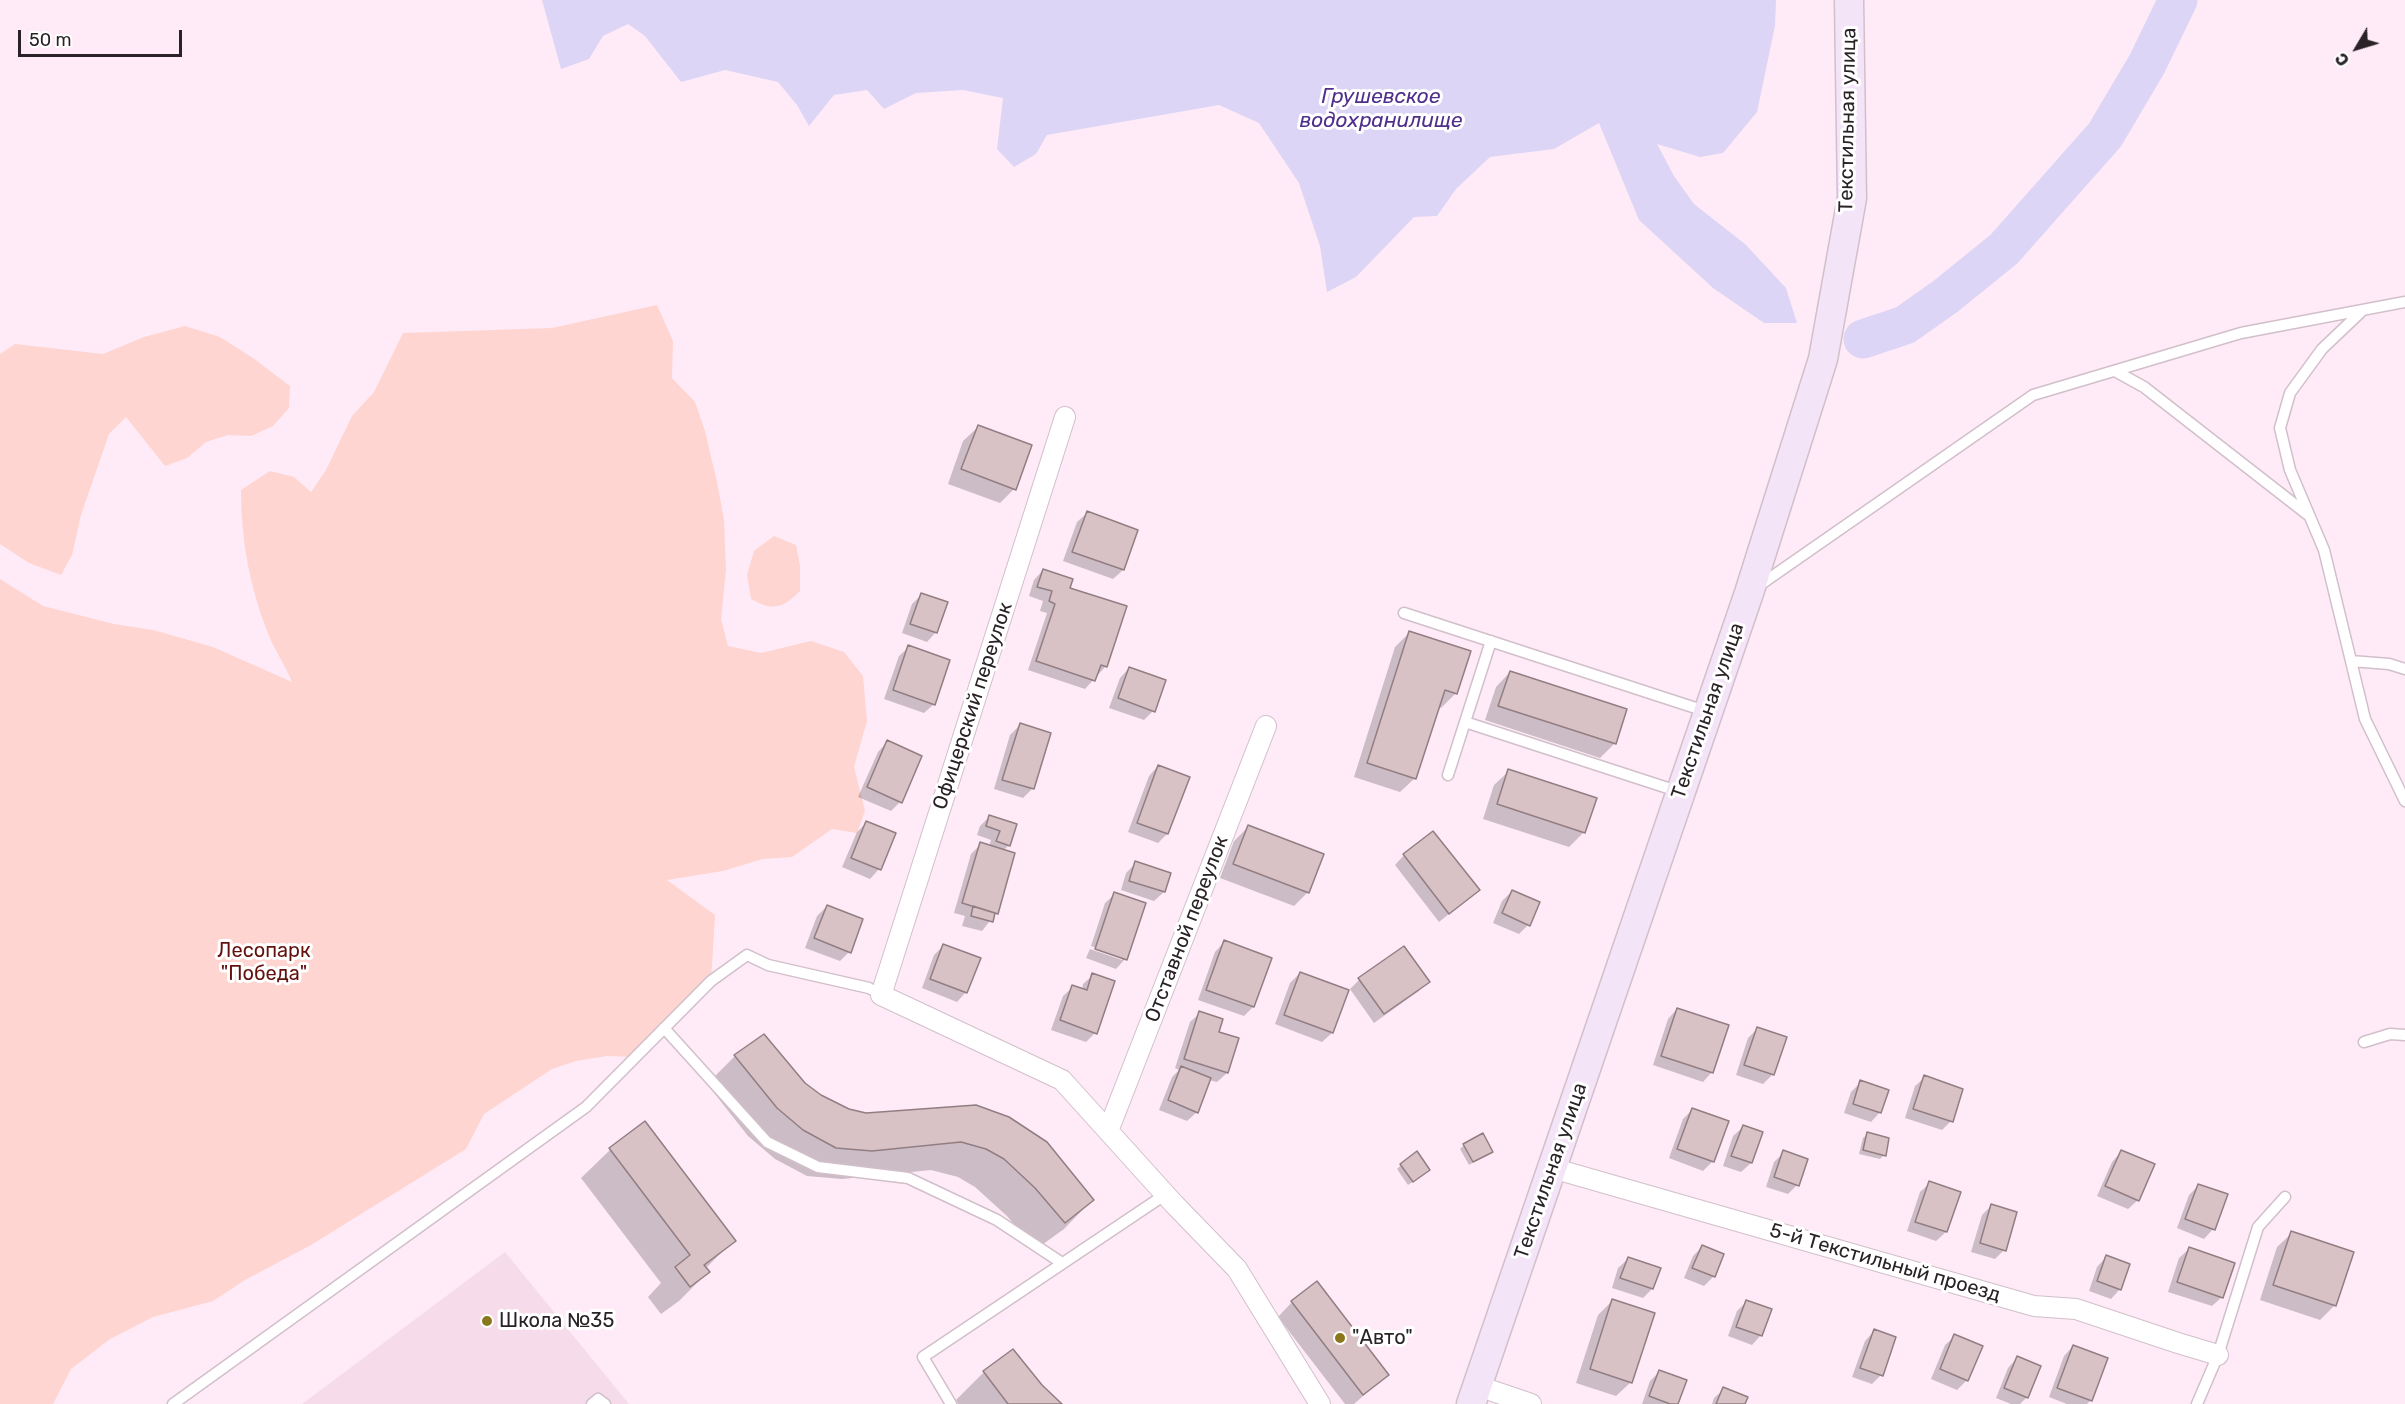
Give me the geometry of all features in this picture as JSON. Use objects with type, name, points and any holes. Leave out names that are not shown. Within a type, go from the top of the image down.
[{"type":"main road","name":"Текстильная улица","points":[[1474,1395],[1749,593],[1823,359],[1852,198],[1849,0]]},
{"type":"street","name":"Офицерский переулок","points":[[881,995],[1065,417]]},
{"type":"street","name":"Отставной переулок","points":[[1108,1131],[1266,726]]},
{"type":"street","points":[[881,995],[1062,1080],[1237,1269],[1320,1404]]},
{"type":"street","name":"5-й Текстильный проезд","points":[[1552,1168],[2034,1306],[2076,1309],[2218,1355]]},
{"type":"street","points":[[1474,1395],[1531,1404]]},
{"type":"lane","points":[[1749,593],[2033,395],[2241,333],[2405,302]]},
{"type":"lane","points":[[2364,310],[2322,349],[2290,393],[2280,428],[2290,470],[2324,550],[2365,719],[2405,801]]},
{"type":"lane","points":[[2115,371],[2144,387],[2310,516]]},
{"type":"lane","points":[[1404,613],[1708,712]]},
{"type":"lane","points":[[1448,775],[1491,642]]},
{"type":"lane","points":[[2351,661],[2389,664],[2405,669]]},
{"type":"lane","points":[[1465,722],[1681,792]]},
{"type":"lane","points":[[173,1404],[586,1107],[711,981],[747,955],[768,965],[869,988],[881,995]]},
{"type":"lane","points":[[664,1028],[767,1142],[818,1167],[908,1178],[997,1220],[1062,1263]]},
{"type":"lane","points":[[2364,1042],[2390,1034],[2405,1035]]},
{"type":"lane","points":[[951,1404],[923,1357],[1166,1194]]},
{"type":"lane","points":[[2197,1404],[2218,1355],[2258,1227],[2285,1197]]},
{"type":"lane","points":[[591,1404],[598,1399],[605,1404]]},
{"type":"shaded area","name":"Школа №35","points":[[505,1252],[629,1404],[302,1404]]},
{"type":"green space","name":"Лесопарк \"Победа\"","points":[[657,305],[673,341],[672,378],[695,402],[705,431],[717,482],[724,520],[726,570],[721,619],[728,646],[761,653],[811,641],[844,652],[863,676],[867,721],[854,767],[865,811],[857,833],[832,829],[792,857],[763,859],[723,871],[667,880],[715,915],[711,981],[636,1057],[607,1056],[576,1061],[552,1069],[484,1114],[466,1149],[311,1245],[245,1280],[213,1301],[153,1317],[110,1339],[71,1369],[53,1404],[0,1404],[0,579],[43,606],[114,624],[153,630],[213,647],[292,682],[269,636],[252,583],[245,546],[241,490],[270,471],[294,477],[311,492],[326,470],[352,416],[374,392],[403,333],[552,328]]},
{"type":"green space","points":[[185,326],[220,337],[290,386],[289,408],[273,426],[251,436],[228,435],[206,442],[187,458],[165,466],[126,417],[109,434],[81,515],[72,555],[61,575],[29,563],[0,544],[0,354],[15,344],[103,354],[144,337]]},
{"type":"green space","points":[[774,536],[796,545],[800,565],[800,591],[788,602],[771,606],[751,599],[747,575],[754,551]]},
{"type":"water","name":"Грушевское водохранилище","points":[[542,0],[1776,0],[1775,26],[1757,112],[1723,153],[1700,157],[1657,144],[1674,176],[1694,204],[1745,244],[1786,288],[1797,323],[1764,323],[1713,288],[1639,220],[1599,123],[1554,149],[1490,157],[1456,189],[1437,216],[1414,217],[1356,277],[1327,292],[1320,246],[1299,183],[1259,123],[1219,105],[1047,135],[1036,154],[1014,167],[997,149],[1003,98],[963,90],[916,93],[884,109],[867,90],[834,95],[809,126],[797,105],[778,82],[725,70],[681,82],[645,36],[628,24],[603,36],[589,59],[561,69]]},
{"type":"building","points":[[978,425],[1032,445],[1016,490],[961,469]]},
{"type":"building","points":[[1087,511],[1138,530],[1124,570],[1072,552]]},
{"type":"building","points":[[1043,569],[1073,579],[1070,588],[1127,606],[1107,667],[1101,665],[1095,681],[1036,661],[1055,604],[1049,601],[1052,591],[1037,587]]},
{"type":"building","points":[[921,593],[948,602],[937,633],[910,624]]},
{"type":"building","points":[[1409,631],[1471,651],[1457,694],[1445,690],[1416,779],[1367,763]]},
{"type":"building","points":[[908,645],[950,660],[935,705],[893,690]]},
{"type":"building","points":[[1129,667],[1166,680],[1155,712],[1118,698]]},
{"type":"building","points":[[1510,671],[1627,709],[1616,744],[1498,706]]},
{"type":"building","points":[[1020,723],[1051,733],[1034,789],[1002,780]]},
{"type":"building","points":[[887,740],[922,756],[902,803],[867,787]]},
{"type":"building","points":[[1158,765],[1190,777],[1168,834],[1137,823]]},
{"type":"building","points":[[1508,769],[1597,798],[1585,833],[1497,804]]},
{"type":"building","points":[[989,815],[1017,824],[1010,846],[996,841],[1000,831],[986,826]]},
{"type":"building","points":[[866,821],[896,833],[881,870],[851,858]]},
{"type":"building","points":[[1248,825],[1324,854],[1309,893],[1233,864]]},
{"type":"building","points":[[1433,831],[1480,890],[1449,914],[1403,854]]},
{"type":"building","points":[[980,842],[1015,853],[998,914],[962,903]]},
{"type":"building","points":[[1135,861],[1171,873],[1165,892],[1129,881]]},
{"type":"building","points":[[1512,890],[1540,902],[1530,926],[1502,913]]},
{"type":"building","points":[[1114,892],[1146,903],[1127,960],[1095,949]]},
{"type":"building","points":[[827,905],[863,919],[851,953],[814,938]]},
{"type":"building","points":[[973,906],[995,913],[993,922],[971,916]]},
{"type":"building","points":[[1224,940],[1272,958],[1254,1007],[1206,990]]},
{"type":"building","points":[[943,944],[981,958],[967,993],[930,979]]},
{"type":"building","points":[[1404,946],[1430,982],[1384,1014],[1358,978]]},
{"type":"building","points":[[1300,972],[1349,990],[1333,1033],[1284,1015]]},
{"type":"building","points":[[1092,973],[1115,981],[1097,1034],[1060,1020],[1072,985],[1087,990]]},
{"type":"building","points":[[1677,1008],[1729,1025],[1713,1073],[1661,1056]]},
{"type":"building","points":[[1199,1011],[1223,1019],[1219,1032],[1239,1038],[1228,1073],[1184,1059]]},
{"type":"building","points":[[1757,1027],[1787,1037],[1774,1075],[1744,1065]]},
{"type":"building","points":[[764,1034],[805,1083],[821,1095],[849,1109],[866,1113],[976,1105],[1009,1117],[1047,1142],[1094,1200],[1065,1223],[1035,1188],[1004,1159],[986,1149],[961,1142],[872,1151],[836,1148],[803,1130],[777,1108],[734,1055]]},
{"type":"building","points":[[1181,1066],[1211,1078],[1198,1113],[1168,1100]]},
{"type":"building","points":[[1924,1075],[1963,1089],[1953,1122],[1913,1109]]},
{"type":"building","points":[[1860,1080],[1889,1090],[1881,1113],[1853,1104]]},
{"type":"building","points":[[1692,1108],[1729,1121],[1714,1162],[1677,1149]]},
{"type":"building","points":[[645,1121],[736,1241],[704,1265],[710,1272],[690,1287],[675,1267],[690,1255],[609,1148]]},
{"type":"building","points":[[1743,1125],[1763,1132],[1752,1163],[1731,1156]]},
{"type":"building","points":[[1867,1132],[1889,1138],[1886,1156],[1863,1150]]},
{"type":"building","points":[[1483,1133],[1493,1152],[1473,1162],[1463,1144]]},
{"type":"building","points":[[1783,1150],[1808,1159],[1799,1186],[1774,1177]]},
{"type":"building","points":[[2121,1150],[2155,1164],[2139,1201],[2105,1186]]},
{"type":"building","points":[[1417,1151],[1430,1170],[1413,1182],[1400,1164]]},
{"type":"building","points":[[1929,1181],[1961,1192],[1947,1232],[1915,1222]]},
{"type":"building","points":[[2198,1184],[2228,1194],[2215,1230],[2185,1219]]},
{"type":"building","points":[[1991,1204],[2017,1212],[2006,1251],[1980,1243]]},
{"type":"building","points":[[2291,1231],[2354,1252],[2336,1306],[2273,1285]]},
{"type":"building","points":[[1702,1245],[1724,1254],[1715,1277],[1692,1268]]},
{"type":"building","points":[[2189,1247],[2235,1263],[2223,1298],[2177,1282]]},
{"type":"building","points":[[2106,1255],[2130,1264],[2121,1290],[2097,1281]]},
{"type":"building","points":[[1628,1257],[1661,1268],[1653,1289],[1620,1278]]},
{"type":"building","name":"\"Авто\"","points":[[1317,1281],[1389,1375],[1363,1395],[1291,1301]]},
{"type":"building","points":[[1612,1299],[1655,1313],[1632,1383],[1590,1369]]},
{"type":"building","points":[[1746,1300],[1772,1309],[1762,1336],[1736,1327]]},
{"type":"building","points":[[1874,1329],[1896,1337],[1883,1376],[1860,1368]]},
{"type":"building","points":[[1954,1334],[1983,1346],[1968,1381],[1940,1369]]},
{"type":"building","points":[[2073,1345],[2108,1358],[2092,1401],[2057,1388]]},
{"type":"building","points":[[1013,1349],[1042,1385],[1062,1404],[1008,1404],[983,1371]]},
{"type":"building","points":[[2017,1356],[2041,1366],[2028,1398],[2004,1388]]},
{"type":"building","points":[[1659,1370],[1687,1380],[1678,1404],[1670,1404],[1649,1396]]},
{"type":"building","points":[[1723,1387],[1748,1397],[1745,1404],[1716,1404]]},
{"type":"waterway","points":[[1863,339],[1905,325],[1946,296],[2004,249],[2105,135],[2147,64],[2178,0]]},
{"type":"place","name":"Школа №35","points":[[487,1321]]},
{"type":"place","name":"\"Авто\"","points":[[1340,1338]]}]
